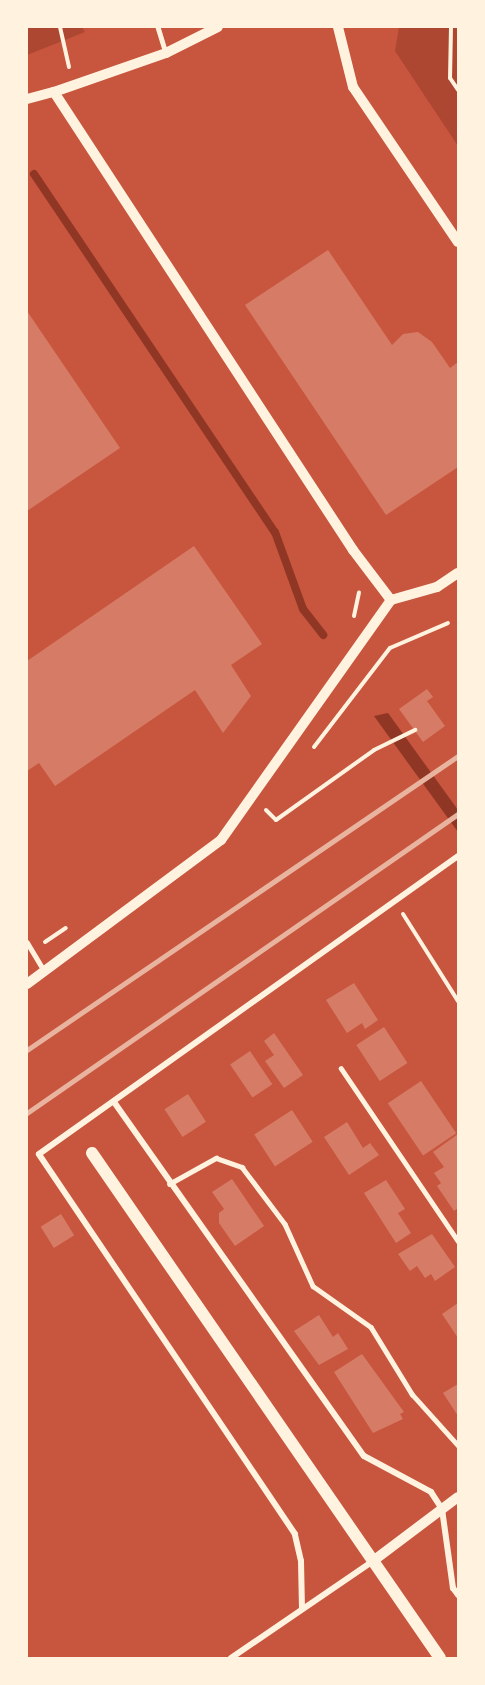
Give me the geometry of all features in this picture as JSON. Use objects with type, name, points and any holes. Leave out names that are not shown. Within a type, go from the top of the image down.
[{"type":"main road","points":[[92,1153],[440,1658]]},
{"type":"street","points":[[27,99],[74,87],[166,53],[218,27]]},
{"type":"street","points":[[338,27],[352,87],[458,243]]},
{"type":"street","points":[[54,92],[353,550],[391,600]]},
{"type":"street","points":[[27,984],[221,840],[391,600],[437,587],[458,573]]},
{"type":"street","points":[[302,1609],[301,1561],[294,1534],[39,1154],[456,857]]},
{"type":"street","points":[[114,1102],[169,1184],[364,1455],[430,1492],[442,1509],[453,1588],[458,1594]]},
{"type":"street","points":[[231,1658],[373,1561],[458,1497]]},
{"type":"lane","points":[[158,27],[166,53]]},
{"type":"lane","points":[[27,942],[44,970]]},
{"type":"lane","points":[[341,1068],[458,1241]]},
{"type":"lane","points":[[169,1184],[216,1158],[242,1167],[285,1224],[314,1286],[371,1327],[412,1394],[458,1445]]},
{"type":"path","points":[[60,27],[74,87]]},
{"type":"path","points":[[452,27],[450,78],[458,90]]},
{"type":"path","points":[[352,620],[361,596],[356,587]]},
{"type":"path","points":[[309,752],[390,648],[448,623]]},
{"type":"path","points":[[273,800],[266,810],[276,820],[374,750],[415,730]]},
{"type":"path","points":[[407,919],[458,1001]]},
{"type":"path","points":[[32,951],[71,924]]},
{"type":"shaded area","points":[[27,27],[82,27],[85,32],[27,55]]},
{"type":"shaded area","points":[[399,27],[458,27],[458,146],[395,51]]},
{"type":"shaded area","points":[[388,713],[458,810],[458,832],[374,716]]},
{"type":"building","points":[[328,250],[392,345],[403,334],[418,332],[432,342],[450,368],[458,362],[458,467],[386,515],[245,305]]},
{"type":"building","points":[[27,311],[120,448],[27,511]]},
{"type":"building","points":[[194,546],[262,644],[231,665],[251,696],[223,733],[195,690],[55,786],[39,763],[27,771],[27,661]]},
{"type":"building","points":[[427,689],[433,697],[427,701],[445,726],[423,742],[399,709]]},
{"type":"building","points":[[354,983],[378,1020],[365,1029],[362,1023],[347,1033],[326,1000]]},
{"type":"building","points":[[384,1027],[407,1063],[380,1081],[356,1045]]},
{"type":"building","points":[[274,1033],[303,1075],[284,1088],[265,1061],[274,1055],[264,1041]]},
{"type":"building","points":[[250,1051],[272,1084],[252,1098],[230,1064]]},
{"type":"building","points":[[421,1081],[456,1133],[423,1156],[388,1103]]},
{"type":"building","points":[[188,1094],[206,1122],[182,1137],[165,1109]]},
{"type":"building","points":[[292,1110],[313,1142],[275,1166],[254,1135]]},
{"type":"building","points":[[347,1122],[363,1148],[370,1143],[379,1155],[349,1175],[324,1137]]},
{"type":"building","points":[[458,1134],[458,1208],[454,1211],[437,1186],[441,1183],[434,1173],[444,1167],[433,1152]]},
{"type":"building","points":[[232,1179],[264,1226],[235,1246],[219,1223],[219,1213],[224,1209],[212,1192]]},
{"type":"building","points":[[386,1180],[405,1209],[398,1213],[411,1233],[396,1243],[364,1193]]},
{"type":"building","points":[[61,1214],[74,1235],[54,1248],[41,1227]]},
{"type":"building","points":[[432,1234],[455,1267],[435,1281],[431,1274],[425,1278],[417,1266],[410,1271],[398,1254]]},
{"type":"building","points":[[458,1303],[458,1338],[442,1314]]},
{"type":"building","points":[[319,1315],[333,1337],[338,1333],[348,1349],[319,1365],[294,1331]]},
{"type":"building","points":[[362,1354],[404,1412],[400,1414],[403,1419],[373,1433],[334,1372]]},
{"type":"building","points":[[458,1384],[458,1416],[443,1393]]},
{"type":"waterway","points":[[34,174],[275,532],[303,609],[323,635]]},
{"type":"railway","points":[[27,1050],[458,756]]},
{"type":"railway","points":[[27,1113],[458,814]]}]
